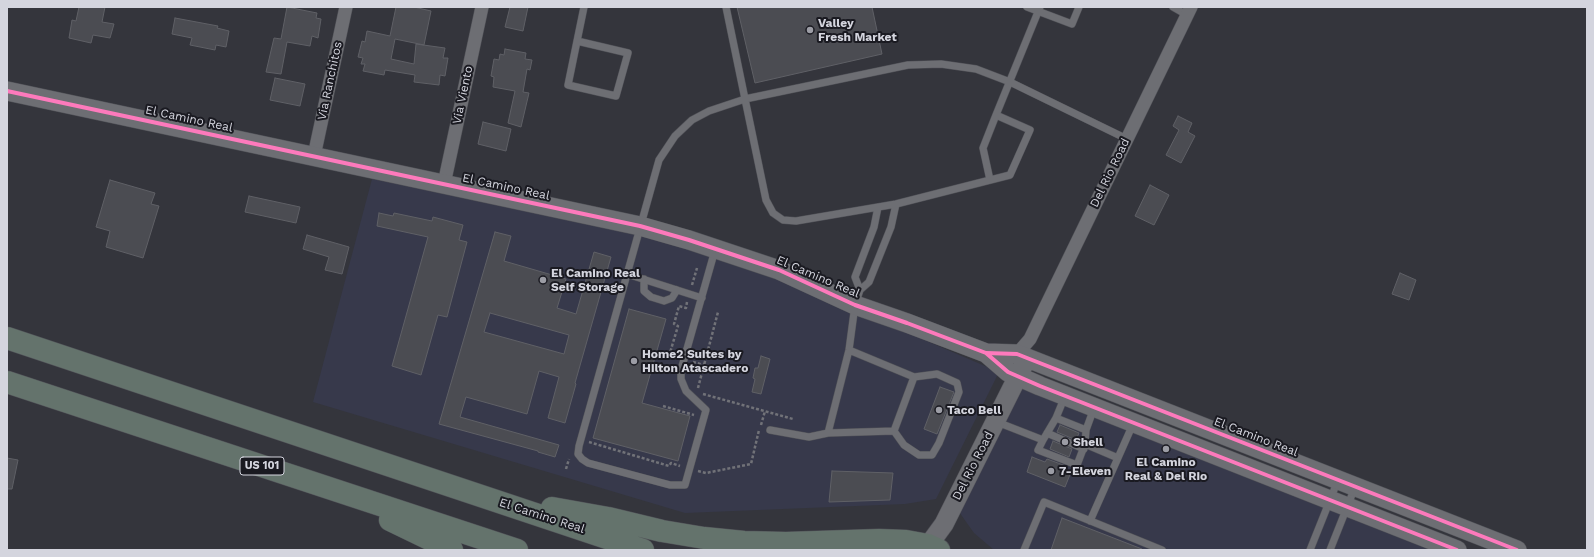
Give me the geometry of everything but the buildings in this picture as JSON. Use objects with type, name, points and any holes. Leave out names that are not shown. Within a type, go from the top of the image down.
[{"type":"highway","name":"El Camino Real","points":[[7,338],[644,550]]},
{"type":"highway","name":"US 101","points":[[7,382],[517,550]]},
{"type":"highway","points":[[306,480],[452,550]]},
{"type":"highway","points":[[483,497],[608,518],[662,531],[704,538],[786,544],[879,540],[906,541],[931,548]]},
{"type":"main road","name":"El Camino Real","points":[[7,91],[640,226],[716,248],[857,297],[907,323],[986,353],[1022,356],[1517,550]]},
{"type":"main road","name":"El Camino Real","points":[[986,353],[1013,374],[1065,396],[1458,550]]},
{"type":"main road","name":"Del Rio Road","points":[[931,548],[934,520],[1022,356]]},
{"type":"main road","name":"Del Rio Road","points":[[931,548],[996,421],[1013,374]]},
{"type":"street","name":"Via Ranchitos","points":[[314,156],[346,7]]},
{"type":"street","name":"Via Viento","points":[[444,184],[482,7]]},
{"type":"street","name":"Del Rio Road","points":[[1022,356],[1189,11]]},
{"type":"lane","points":[[577,41],[628,53],[616,96],[568,85],[577,41],[584,7]]},
{"type":"lane","points":[[726,7],[766,200],[773,213],[783,220],[796,221],[896,204],[1010,175],[1030,130],[996,115]]},
{"type":"lane","points":[[1027,7],[1039,9],[1072,24],[1079,7]]},
{"type":"lane","points":[[1173,7],[1189,11]]},
{"type":"lane","points":[[990,180],[983,148],[1039,9]]},
{"type":"lane","points":[[716,248],[681,370],[681,379],[686,391],[706,410],[685,484],[670,485],[588,463],[582,460],[578,454],[580,440],[659,160],[675,136],[692,120],[709,111],[745,99],[908,65],[941,64],[969,68],[1010,82],[1126,139]]},
{"type":"lane","points":[[857,297],[869,282],[891,227],[896,204]]},
{"type":"lane","points":[[828,433],[849,350],[857,297],[855,277],[874,227],[878,207]]},
{"type":"lane","points":[[627,274],[702,298]]},
{"type":"lane","points":[[644,280],[644,291],[651,297],[664,301],[672,298],[677,290]]},
{"type":"lane","points":[[849,350],[914,378],[937,374],[957,383],[959,392],[939,444],[932,455],[919,455],[904,445],[894,431]]},
{"type":"lane","points":[[894,431],[914,378]]},
{"type":"lane","points":[[1065,396],[1056,418],[1038,450],[1077,465],[1084,447],[1086,430],[1095,408]]},
{"type":"lane","points":[[1056,418],[1086,430]]},
{"type":"lane","points":[[996,421],[1118,458]]},
{"type":"lane","points":[[1090,521],[1134,423]]},
{"type":"lane","points":[[770,430],[809,437],[828,433],[894,431]]},
{"type":"lane","points":[[1310,550],[1338,479]]},
{"type":"lane","points":[[1330,550],[1356,486]]},
{"type":"lane","points":[[1024,550],[1044,502],[1162,550]]},
{"type":"path","points":[[718,312],[697,390],[701,393],[793,419]]},
{"type":"path","points":[[663,406],[695,416]]},
{"type":"path","points":[[566,469],[575,438],[670,466],[671,463],[706,473],[750,464],[765,411]]},
{"type":"path","points":[[681,466],[683,459]]},
{"type":"shaded area","points":[[372,179],[620,226],[747,264],[999,372],[936,499],[905,504],[685,513],[313,402]]},
{"type":"shaded area","points":[[1022,382],[1455,550],[994,550],[974,533],[957,509]]},
{"type":"cycle path","points":[[7,91],[640,226],[689,240],[779,270],[855,305],[986,353],[1017,354],[1517,550]]},
{"type":"cycle path","points":[[986,353],[1008,372],[1040,386],[1457,550]]},
{"type":"place","name":"Valley Fresh Market","points":[[810,30]]},
{"type":"place","name":"El Camino Real Self Storage","points":[[543,280]]},
{"type":"place","name":"Home2 Suites by Hilton Atascadero","points":[[634,361]]},
{"type":"place","name":"Taco Bell","points":[[939,410]]},
{"type":"place","name":"Shell","points":[[1065,442]]},
{"type":"place","name":"El Camino Real & Del Rio","points":[[1166,449]]},
{"type":"place","name":"7-Eleven","points":[[1051,471]]}]
